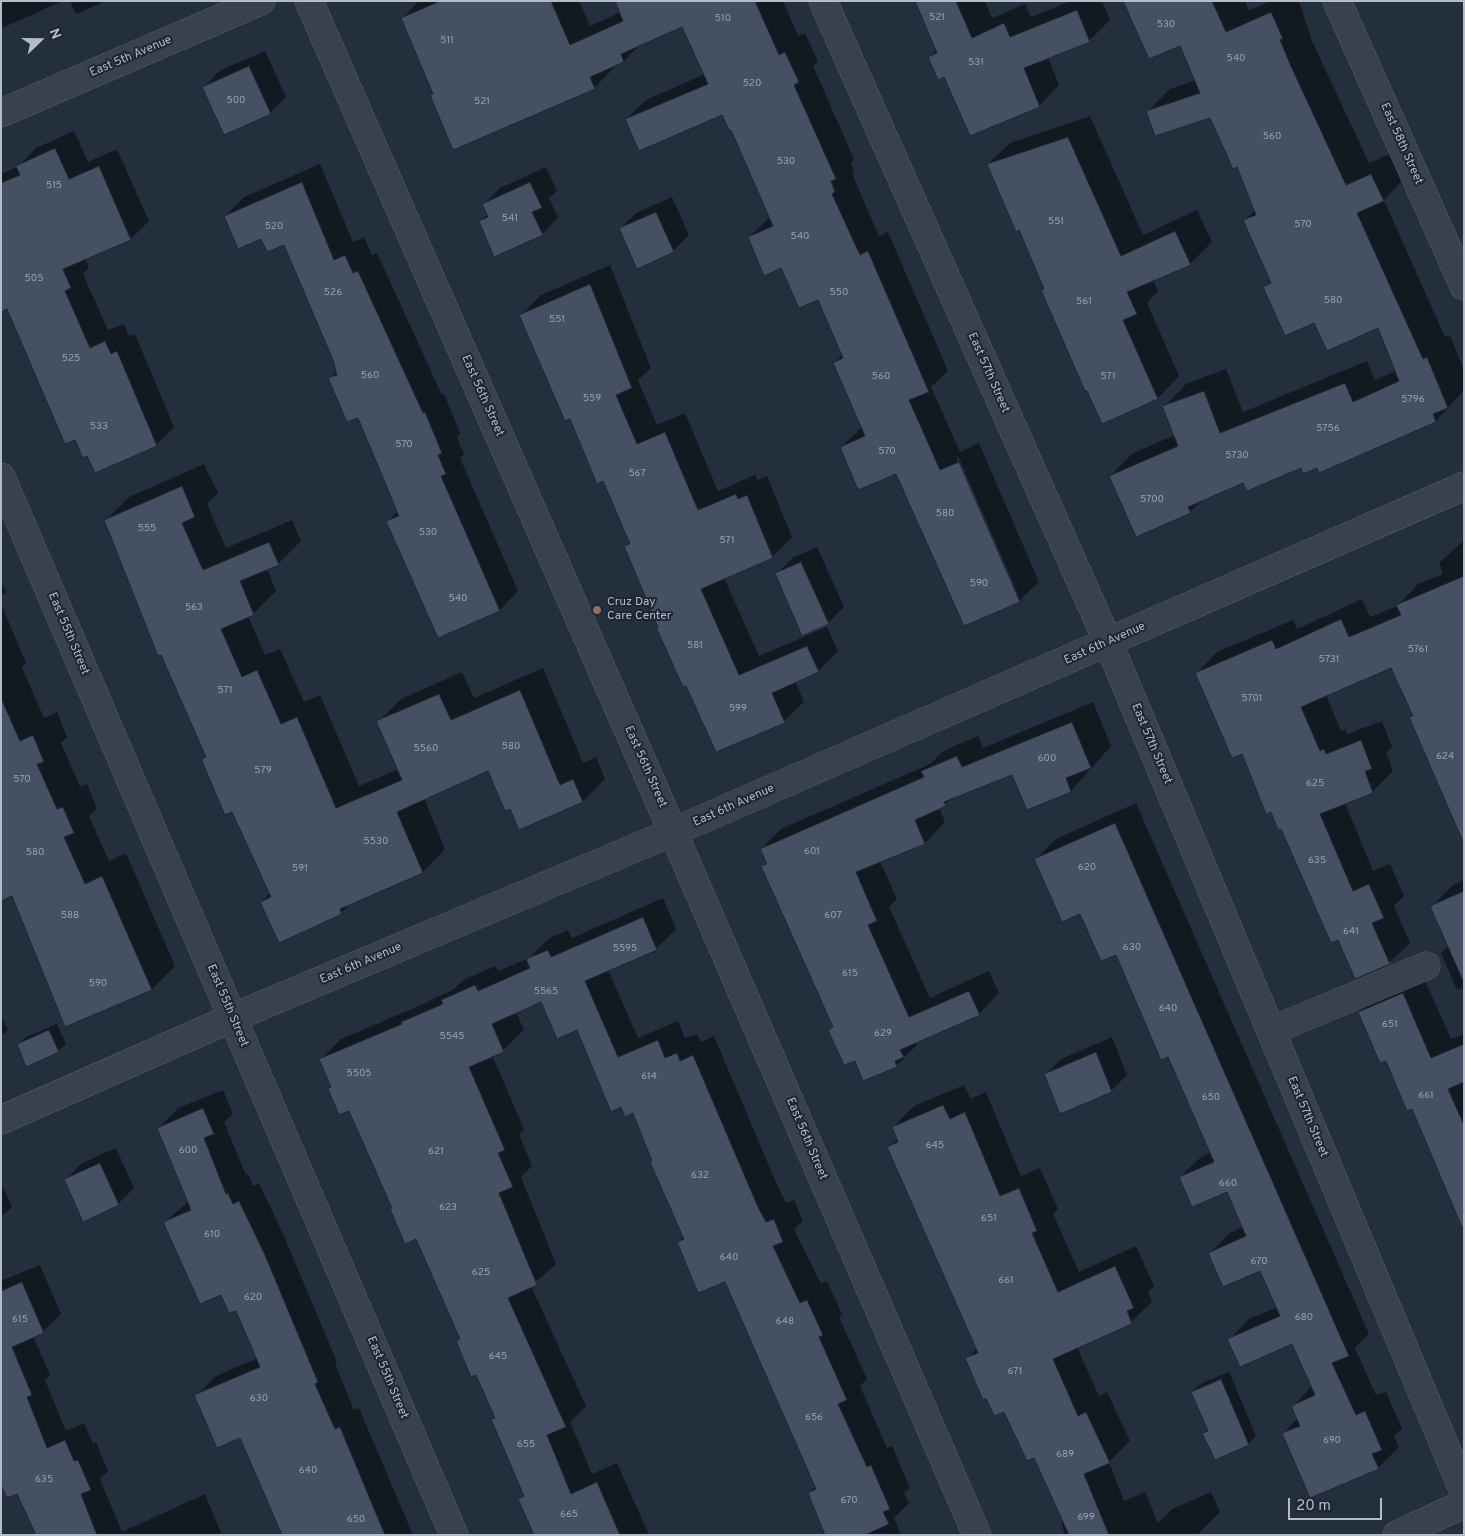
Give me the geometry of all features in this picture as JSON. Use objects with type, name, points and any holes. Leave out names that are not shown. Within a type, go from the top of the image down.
[{"type":"street","name":"East 5th Avenue","points":[[1,113],[261,1]]},
{"type":"street","name":"East 56th Street","points":[[309,1],[673,832],[977,1535]]},
{"type":"street","name":"East 57th Street","points":[[823,1],[1108,642],[1464,1492]]},
{"type":"street","name":"East 58th Street","points":[[1338,1],[1464,286]]},
{"type":"street","name":"East 55th Street","points":[[1,477],[454,1535]]},
{"type":"street","name":"East 6th Avenue","points":[[1,1120],[232,1018],[673,832],[1464,486]]},
{"type":"street","points":[[1271,1031],[1426,966]]},
{"type":"street","points":[[1397,1535],[1464,1504]]},
{"type":"building","points":[[440,1],[551,1],[570,45],[623,21],[615,1],[755,1],[779,55],[785,52],[799,82],[794,85],[836,179],[831,181],[835,192],[832,194],[860,255],[868,251],[929,392],[909,400],[940,470],[959,462],[1020,602],[964,626],[896,474],[858,490],[840,447],[865,436],[833,363],[843,358],[818,300],[799,308],[781,268],[764,276],[748,237],[773,226],[731,130],[729,130],[722,115],[639,151],[625,119],[708,84],[682,27],[621,54],[624,62],[590,77],[595,89],[453,150],[430,95],[433,94],[401,18]]},
{"type":"building","points":[[915,1],[956,1],[972,38],[1004,23],[1010,37],[1077,10],[1090,42],[1024,68],[1040,107],[970,136],[944,77],[938,80],[928,57],[937,53]]},
{"type":"building","points":[[1123,1],[1212,1],[1226,32],[1271,12],[1283,39],[1280,40],[1290,64],[1346,185],[1371,174],[1384,201],[1357,213],[1423,359],[1427,357],[1448,408],[1433,414],[1436,422],[1319,473],[1317,468],[1303,474],[1301,468],[1247,491],[1243,483],[1188,507],[1191,513],[1136,537],[1109,476],[1178,446],[1162,406],[1204,391],[1220,433],[1345,383],[1353,402],[1399,381],[1378,328],[1327,351],[1314,323],[1285,336],[1263,287],[1271,283],[1243,220],[1256,215],[1237,167],[1233,169],[1210,118],[1155,136],[1146,111],[1200,93],[1180,46],[1149,59]]},
{"type":"building","points":[[249,66],[271,114],[224,135],[202,87]]},
{"type":"building","points":[[1068,137],[1121,256],[1175,231],[1191,265],[1127,292],[1137,314],[1123,320],[1158,399],[1102,424],[1087,391],[1085,391],[1041,290],[1044,289],[1019,230],[1016,232],[987,164]]},
{"type":"building","points":[[55,148],[69,179],[99,166],[131,240],[63,269],[71,288],[65,291],[90,348],[105,341],[111,354],[117,351],[157,446],[95,473],[87,456],[83,458],[75,440],[65,444],[7,309],[1,312],[1,183],[20,175],[16,166]]},
{"type":"building","points":[[302,182],[334,260],[345,255],[353,273],[358,271],[423,413],[425,412],[442,453],[438,455],[446,474],[441,476],[500,611],[438,638],[386,521],[399,516],[358,418],[347,422],[328,378],[337,375],[333,360],[284,245],[267,252],[261,239],[238,249],[224,216]]},
{"type":"building","points":[[530,182],[542,208],[532,212],[543,235],[494,257],[479,221],[488,217],[482,204]]},
{"type":"building","points":[[656,212],[674,252],[637,269],[619,228]]},
{"type":"building","points":[[590,284],[632,388],[616,395],[637,444],[665,432],[698,510],[736,494],[738,499],[747,495],[773,558],[701,589],[739,675],[807,646],[819,672],[772,693],[785,723],[716,752],[686,686],[683,687],[656,627],[658,627],[624,546],[630,544],[603,481],[597,484],[570,419],[565,421],[519,315]]},
{"type":"building","points":[[182,486],[195,517],[182,523],[203,570],[269,542],[279,565],[240,581],[254,615],[221,629],[242,677],[257,670],[281,724],[297,717],[336,808],[402,780],[376,721],[439,694],[451,720],[520,690],[560,785],[573,779],[583,802],[519,830],[510,809],[505,811],[488,771],[397,812],[423,873],[340,909],[342,914],[279,943],[260,902],[271,897],[232,812],[225,815],[201,759],[206,757],[161,655],[158,656],[104,520]]},
{"type":"building","points":[[801,562],[829,624],[802,636],[775,573]]},
{"type":"building","points":[[1464,576],[1464,844],[1409,717],[1413,716],[1391,668],[1301,707],[1320,751],[1324,749],[1326,754],[1361,740],[1372,769],[1365,771],[1373,793],[1320,814],[1353,891],[1369,884],[1384,918],[1372,923],[1390,964],[1355,979],[1338,940],[1331,943],[1281,829],[1278,830],[1271,812],[1266,814],[1242,754],[1232,758],[1195,673],[1272,640],[1276,649],[1341,619],[1349,637],[1401,615],[1396,605]]},
{"type":"building","points":[[1,698],[20,741],[33,735],[44,762],[37,764],[57,809],[63,807],[74,833],[64,837],[85,884],[102,876],[152,990],[65,1027],[12,896],[1,901]]},
{"type":"building","points":[[1072,722],[1091,768],[1066,778],[1071,792],[1027,810],[1012,775],[944,802],[946,806],[915,820],[925,844],[856,872],[877,921],[868,925],[909,1017],[969,991],[980,1015],[900,1050],[904,1057],[895,1061],[897,1067],[863,1081],[855,1061],[844,1065],[828,1030],[833,1027],[761,866],[767,864],[760,849],[924,777],[921,771],[957,756],[962,767]]},
{"type":"building","points":[[1115,823],[1349,1356],[1332,1363],[1356,1415],[1365,1411],[1382,1450],[1372,1454],[1379,1469],[1310,1498],[1282,1433],[1300,1426],[1291,1406],[1315,1395],[1292,1344],[1240,1367],[1227,1339],[1280,1316],[1260,1271],[1223,1287],[1208,1253],[1246,1236],[1227,1192],[1192,1207],[1179,1177],[1214,1162],[1168,1057],[1161,1060],[1116,955],[1101,961],[1080,914],[1062,922],[1034,859]]},
{"type":"building","points":[[1464,891],[1464,983],[1430,906]]},
{"type":"building","points":[[643,917],[657,950],[585,981],[618,1057],[658,1040],[665,1058],[677,1053],[680,1061],[693,1055],[758,1207],[766,1222],[774,1219],[783,1242],[773,1246],[800,1303],[807,1300],[823,1335],[819,1337],[847,1400],[838,1404],[867,1467],[871,1465],[890,1509],[883,1512],[889,1524],[865,1535],[825,1535],[808,1493],[816,1489],[725,1282],[698,1293],[677,1242],[684,1239],[650,1162],[652,1161],[633,1113],[625,1117],[621,1107],[611,1112],[577,1030],[557,1039],[541,1002],[492,1024],[504,1052],[469,1067],[505,1150],[498,1153],[513,1187],[499,1193],[537,1285],[508,1298],[566,1427],[547,1435],[571,1494],[597,1482],[620,1535],[534,1535],[518,1499],[524,1496],[491,1419],[495,1418],[476,1375],[471,1377],[456,1341],[460,1339],[416,1239],[405,1244],[390,1209],[392,1208],[349,1111],[339,1115],[328,1089],[331,1087],[319,1059],[402,1024],[401,1022],[443,1004],[441,1000],[475,985],[478,991],[530,968],[526,959],[548,950],[551,957]]},
{"type":"building","points":[[1403,993],[1431,1058],[1464,1044],[1464,1082],[1448,1089],[1464,1125],[1464,1232],[1412,1109],[1407,1111],[1386,1061],[1380,1063],[1358,1012]]},
{"type":"building","points":[[49,1030],[59,1052],[26,1067],[17,1044]]},
{"type":"building","points":[[1096,1052],[1112,1092],[1060,1114],[1044,1074]]},
{"type":"building","points":[[943,1105],[950,1119],[965,1112],[1000,1196],[1019,1188],[1037,1231],[1032,1233],[1058,1292],[1115,1266],[1134,1308],[1127,1311],[1132,1324],[1053,1359],[1078,1416],[1086,1412],[1110,1463],[1084,1474],[1109,1535],[1069,1535],[1034,1458],[1027,1461],[1004,1412],[994,1416],[986,1398],[983,1400],[965,1358],[978,1353],[887,1147],[898,1142],[892,1127]]},
{"type":"building","points":[[203,1108],[214,1134],[204,1138],[226,1194],[228,1193],[233,1204],[239,1201],[265,1255],[318,1382],[315,1384],[335,1429],[340,1427],[385,1535],[282,1535],[240,1438],[217,1448],[194,1395],[260,1367],[236,1311],[229,1313],[221,1295],[200,1304],[163,1222],[191,1210],[157,1128]]},
{"type":"building","points":[[100,1163],[119,1205],[83,1222],[64,1179]]},
{"type":"building","points":[[22,1282],[44,1333],[12,1347],[32,1395],[27,1397],[47,1448],[65,1440],[74,1461],[78,1460],[91,1490],[81,1494],[97,1535],[36,1535],[17,1494],[7,1498],[1,1485],[1,1291]]},
{"type":"building","points":[[1221,1379],[1249,1445],[1215,1460],[1202,1433],[1208,1431],[1191,1392]]},
{"type":"place","name":"Cruz Day Care Center","points":[[597,610]]}]
